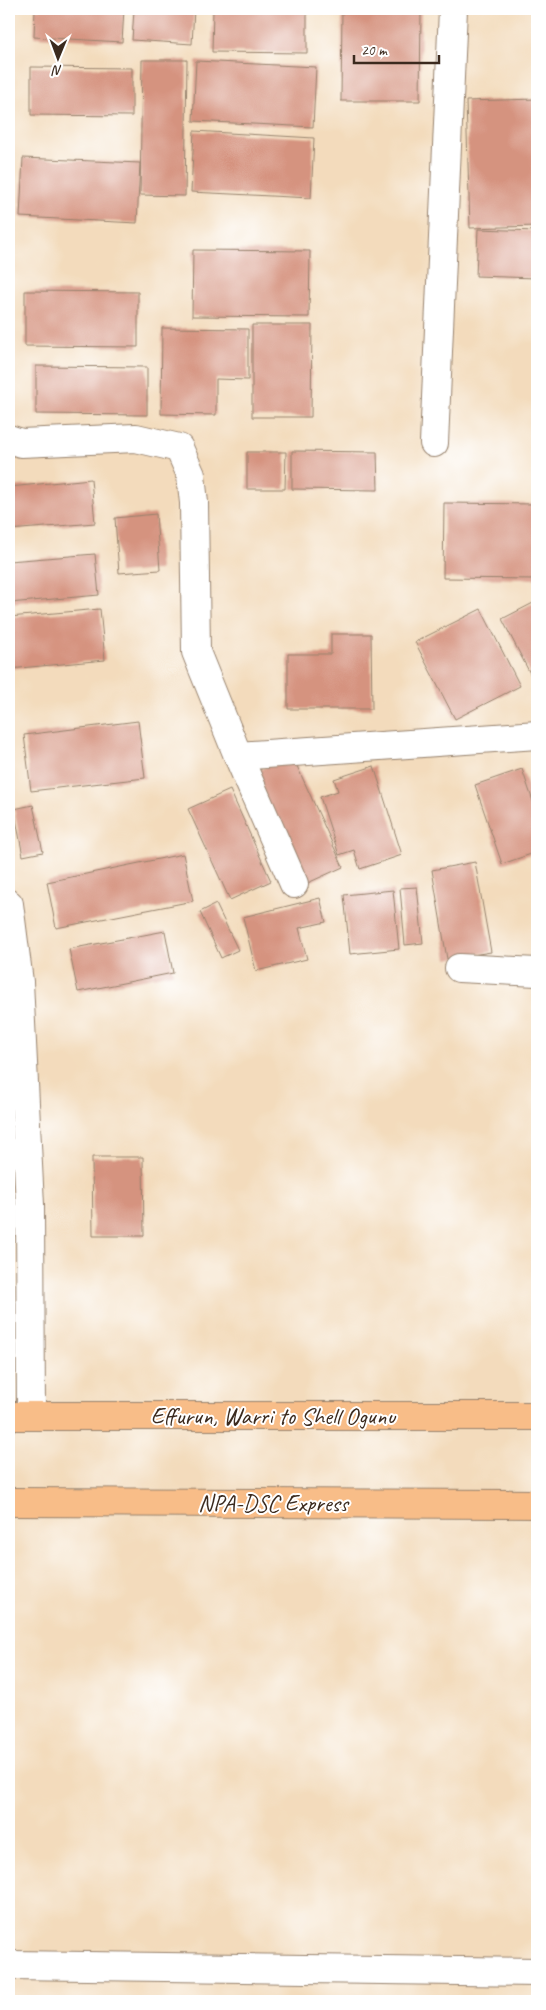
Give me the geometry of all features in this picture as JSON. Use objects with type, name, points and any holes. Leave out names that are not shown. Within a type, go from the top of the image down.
[{"type":"main road","name":"Effurun, Warri to Shell Ogunu","points":[[20,1416],[537,1416]]},
{"type":"main road","name":"NPA-DSC Express","points":[[9,1502],[537,1504]]},
{"type":"street","points":[[434,443],[453,9]]},
{"type":"street","points":[[9,439],[21,443],[136,438],[180,448],[191,475],[194,503],[196,652],[238,756],[294,884]]},
{"type":"street","points":[[238,756],[537,735]]},
{"type":"street","points":[[9,904],[19,982],[30,1205],[20,1416]]},
{"type":"street","points":[[459,968],[537,972]]},
{"type":"street","points":[[9,1965],[537,1972]]},
{"type":"building","points":[[35,9],[124,9],[122,42],[34,37]]},
{"type":"building","points":[[153,9],[194,9],[192,44],[132,40],[134,10],[153,11]]},
{"type":"building","points":[[213,9],[307,9],[307,53],[212,52]]},
{"type":"building","points":[[342,9],[421,9],[420,101],[341,101]]},
{"type":"building","points":[[142,60],[187,60],[185,196],[140,195]]},
{"type":"building","points":[[196,61],[316,67],[313,127],[193,121]]},
{"type":"building","points":[[31,67],[132,68],[132,116],[31,115]]},
{"type":"building","points":[[537,99],[537,226],[470,228],[466,101]]},
{"type":"building","points":[[194,131],[314,138],[311,198],[191,192]]},
{"type":"building","points":[[23,158],[140,163],[137,223],[20,217]]},
{"type":"building","points":[[478,229],[537,231],[536,278],[476,276]]},
{"type":"building","points":[[193,250],[310,251],[309,317],[192,316]]},
{"type":"building","points":[[25,291],[138,292],[138,347],[25,346]]},
{"type":"building","points":[[252,325],[312,325],[311,417],[252,417]]},
{"type":"building","points":[[162,328],[248,329],[248,380],[216,379],[216,415],[161,414]]},
{"type":"building","points":[[36,366],[147,367],[147,415],[36,414]]},
{"type":"building","points":[[292,451],[377,452],[378,490],[292,489]]},
{"type":"building","points":[[247,452],[286,452],[285,489],[247,489]]},
{"type":"building","points":[[91,479],[95,523],[9,530],[9,487]]},
{"type":"building","points":[[444,503],[537,504],[537,579],[443,578]]},
{"type":"building","points":[[156,514],[160,570],[119,573],[115,518]]},
{"type":"building","points":[[95,554],[99,595],[9,603],[9,561]]},
{"type":"building","points":[[537,601],[537,687],[502,619]]},
{"type":"building","points":[[100,609],[105,660],[9,669],[9,617]]},
{"type":"building","points":[[481,609],[520,686],[455,719],[415,642]]},
{"type":"building","points":[[331,634],[371,634],[372,709],[288,709],[288,654],[331,654]]},
{"type":"building","points":[[138,721],[145,778],[31,791],[24,735]]},
{"type":"building","points":[[292,755],[343,867],[301,886],[250,774]]},
{"type":"building","points":[[374,766],[402,855],[360,869],[354,850],[339,855],[320,797],[338,791],[334,779]]},
{"type":"building","points":[[522,769],[537,813],[537,852],[502,864],[475,785]]},
{"type":"building","points":[[230,790],[271,881],[230,900],[188,809]]},
{"type":"building","points":[[33,805],[43,852],[23,856],[14,809]]},
{"type":"building","points":[[183,854],[193,901],[56,928],[47,882]]},
{"type":"building","points":[[475,862],[491,952],[447,959],[432,870]]},
{"type":"building","points":[[417,887],[423,943],[405,945],[400,888]]},
{"type":"building","points":[[393,890],[399,949],[350,954],[344,895]]},
{"type":"building","points":[[320,898],[326,922],[299,928],[307,959],[256,971],[243,917]]},
{"type":"building","points":[[216,904],[238,950],[221,958],[200,912]]},
{"type":"building","points":[[165,931],[173,973],[78,992],[69,949]]},
{"type":"building","points":[[92,1157],[143,1157],[144,1236],[93,1236]]}]
